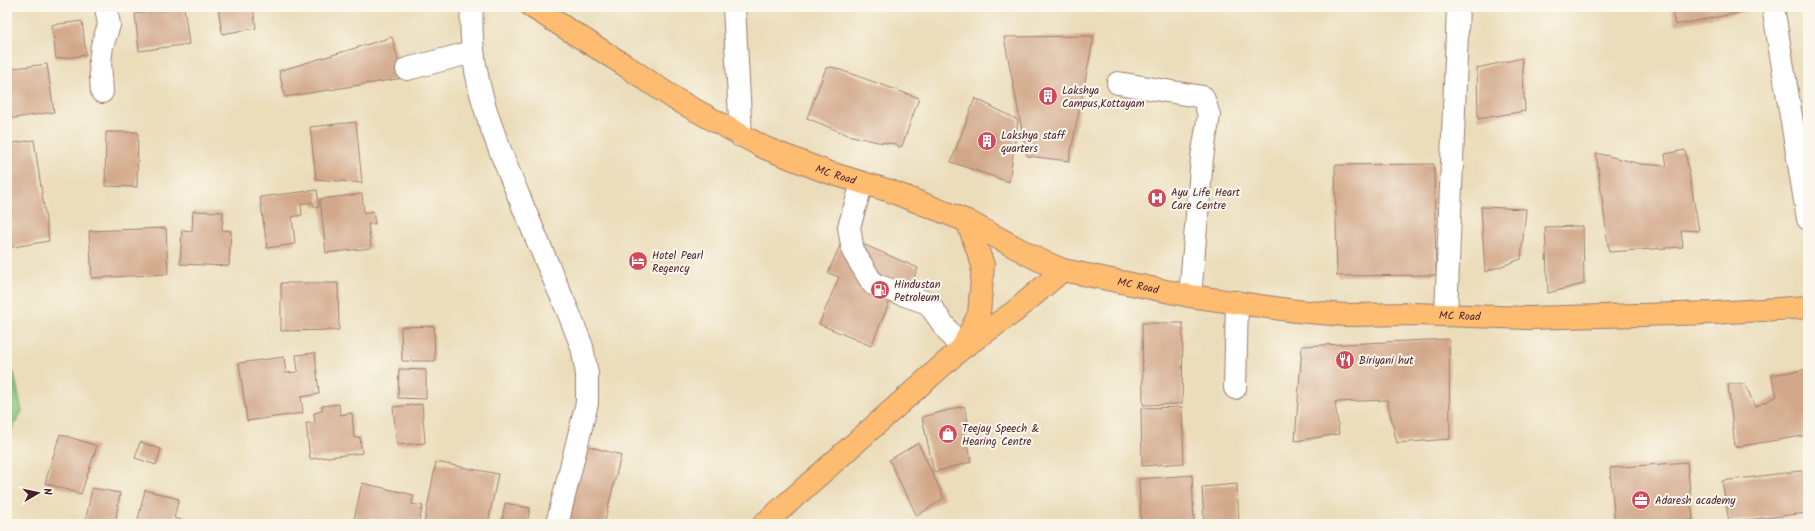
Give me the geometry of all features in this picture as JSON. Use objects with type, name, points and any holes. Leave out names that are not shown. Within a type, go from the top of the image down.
[{"type":"highway","name":"MC Road","points":[[532,7],[623,64],[675,99],[765,148],[827,172],[890,191],[967,221],[1037,259],[1064,270],[1190,296],[1296,311],[1345,315],[1446,315],[1528,318],[1714,313],[1808,307]]},
{"type":"highway","points":[[961,349],[979,314],[983,265],[967,221]]},
{"type":"highway","points":[[764,524],[961,349],[1014,312],[1064,270]]},
{"type":"street","points":[[102,92],[100,62],[102,46],[109,25],[106,7]]},
{"type":"street","points":[[472,7],[471,24],[473,52],[479,86],[492,130],[570,316],[582,347],[587,374],[587,403],[557,524]]},
{"type":"street","points":[[734,7],[742,136]]},
{"type":"street","points":[[1446,315],[1458,7]]},
{"type":"street","points":[[1773,7],[1808,219]]},
{"type":"street","points":[[407,69],[473,52]]},
{"type":"street","points":[[1118,83],[1203,97],[1209,116],[1202,158],[1190,296]]},
{"type":"street","points":[[862,183],[849,226],[853,251],[873,284],[928,303],[961,349]]},
{"type":"street","points":[[1235,388],[1237,302]]},
{"type":"green space","points":[[7,373],[14,373],[22,411],[7,438]]},
{"type":"building","points":[[184,7],[189,44],[139,51],[135,14]]},
{"type":"building","points":[[218,7],[253,7],[256,28],[222,34]]},
{"type":"building","points":[[1671,7],[1748,7],[1748,11],[1675,25]]},
{"type":"building","points":[[82,21],[86,55],[56,59],[52,25]]},
{"type":"building","name":"Lakshya Campus,Kottayam","points":[[1094,36],[1069,161],[1027,156],[1004,37]]},
{"type":"building","points":[[392,37],[403,78],[285,97],[279,71]]},
{"type":"building","points":[[1522,58],[1525,111],[1478,119],[1477,68]]},
{"type":"building","points":[[47,64],[54,112],[7,119],[7,69]]},
{"type":"building","points":[[832,67],[919,98],[902,146],[899,147],[896,144],[878,142],[848,135],[807,118],[826,68]]},
{"type":"building","name":"Lakshya staff quarters","points":[[975,98],[1018,120],[1009,182],[951,162]]},
{"type":"building","points":[[1808,116],[1808,139],[1807,139],[1804,117]]},
{"type":"building","points":[[356,122],[362,183],[316,179],[310,127]]},
{"type":"building","points":[[106,132],[138,132],[137,187],[105,186]]},
{"type":"building","points":[[34,140],[49,241],[7,248],[7,144]]},
{"type":"building","points":[[1685,150],[1699,231],[1681,230],[1683,247],[1609,252],[1596,153],[1641,164],[1667,166],[1665,154]]},
{"type":"building","points":[[1434,164],[1436,275],[1337,276],[1335,165]]},
{"type":"building","points":[[317,190],[319,207],[314,207],[313,202],[301,204],[302,215],[292,217],[295,244],[267,248],[260,197]]},
{"type":"building","points":[[362,194],[364,213],[373,211],[375,224],[368,224],[371,248],[326,253],[320,199]]},
{"type":"building","points":[[1481,207],[1526,209],[1521,259],[1485,272]]},
{"type":"building","points":[[193,211],[223,212],[222,230],[231,231],[229,266],[180,264],[182,230],[192,231]]},
{"type":"building","points":[[1583,226],[1584,284],[1548,293],[1545,227]]},
{"type":"building","points":[[166,228],[168,274],[92,278],[89,231]]},
{"type":"building","points":[[844,236],[918,268],[902,306],[890,301],[871,346],[819,324],[839,277],[828,273]]},
{"type":"building","points":[[281,283],[338,283],[339,330],[281,331]]},
{"type":"building","points":[[1142,323],[1183,323],[1182,404],[1143,405]]},
{"type":"building","points":[[434,326],[435,361],[402,361],[401,327]]},
{"type":"building","points":[[1449,339],[1450,439],[1397,443],[1387,400],[1335,402],[1339,434],[1295,441],[1302,346]]},
{"type":"building","points":[[315,353],[319,394],[301,397],[303,413],[247,421],[239,363],[284,357],[286,373],[298,372],[296,355]]},
{"type":"building","points":[[399,369],[426,370],[426,399],[398,398]]},
{"type":"building","points":[[1808,369],[1808,435],[1735,447],[1728,384],[1745,384],[1755,407],[1777,396],[1771,375]]},
{"type":"building","points":[[339,404],[340,415],[352,413],[354,438],[360,437],[362,453],[310,459],[306,423],[315,423],[314,413],[322,411],[322,406]]},
{"type":"building","points":[[422,404],[425,443],[397,445],[393,407]]},
{"type":"building","points":[[964,406],[970,430],[964,432],[971,462],[934,472],[922,417]]},
{"type":"building","points":[[1182,407],[1184,463],[1142,466],[1141,408]]},
{"type":"building","points":[[60,434],[97,446],[81,494],[45,483]]},
{"type":"building","points":[[140,442],[161,449],[156,465],[135,458]]},
{"type":"building","points":[[918,443],[944,498],[917,516],[889,460]]},
{"type":"building","points":[[580,444],[621,455],[604,524],[560,524]]},
{"type":"building","points":[[436,462],[498,474],[488,524],[424,524]]},
{"type":"building","points":[[1687,462],[1693,520],[1646,524],[1615,524],[1610,468]]},
{"type":"building","points":[[1808,470],[1808,513],[1729,522],[1722,481]]},
{"type":"building","points":[[1192,475],[1194,524],[1141,524],[1139,479]]},
{"type":"building","points":[[362,483],[414,495],[412,504],[423,506],[418,524],[353,524]]},
{"type":"building","points":[[1237,484],[1239,524],[1204,524],[1202,487]]},
{"type":"building","points":[[92,488],[120,493],[115,524],[85,524]]},
{"type":"building","points":[[145,490],[179,499],[174,518],[196,524],[137,524]]},
{"type":"building","points":[[505,503],[530,508],[527,524],[501,524]]},
{"type":"place","name":"Lakshya Campus,Kottayam","points":[[1048,96]]},
{"type":"place","name":"Lakshya staff quarters","points":[[987,141]]},
{"type":"place","name":"Ayu Life Heart Care Centre","points":[[1157,198]]},
{"type":"place","name":"Hotel Pearl Regency","points":[[638,261]]},
{"type":"place","name":"Hindustan Petroleum","points":[[880,290]]},
{"type":"place","name":"Biriyani hut","points":[[1345,360]]},
{"type":"place","name":"Teejay Speech & Hearing Centre","points":[[948,434]]},
{"type":"place","name":"Adaresh academy","points":[[1641,500]]}]
